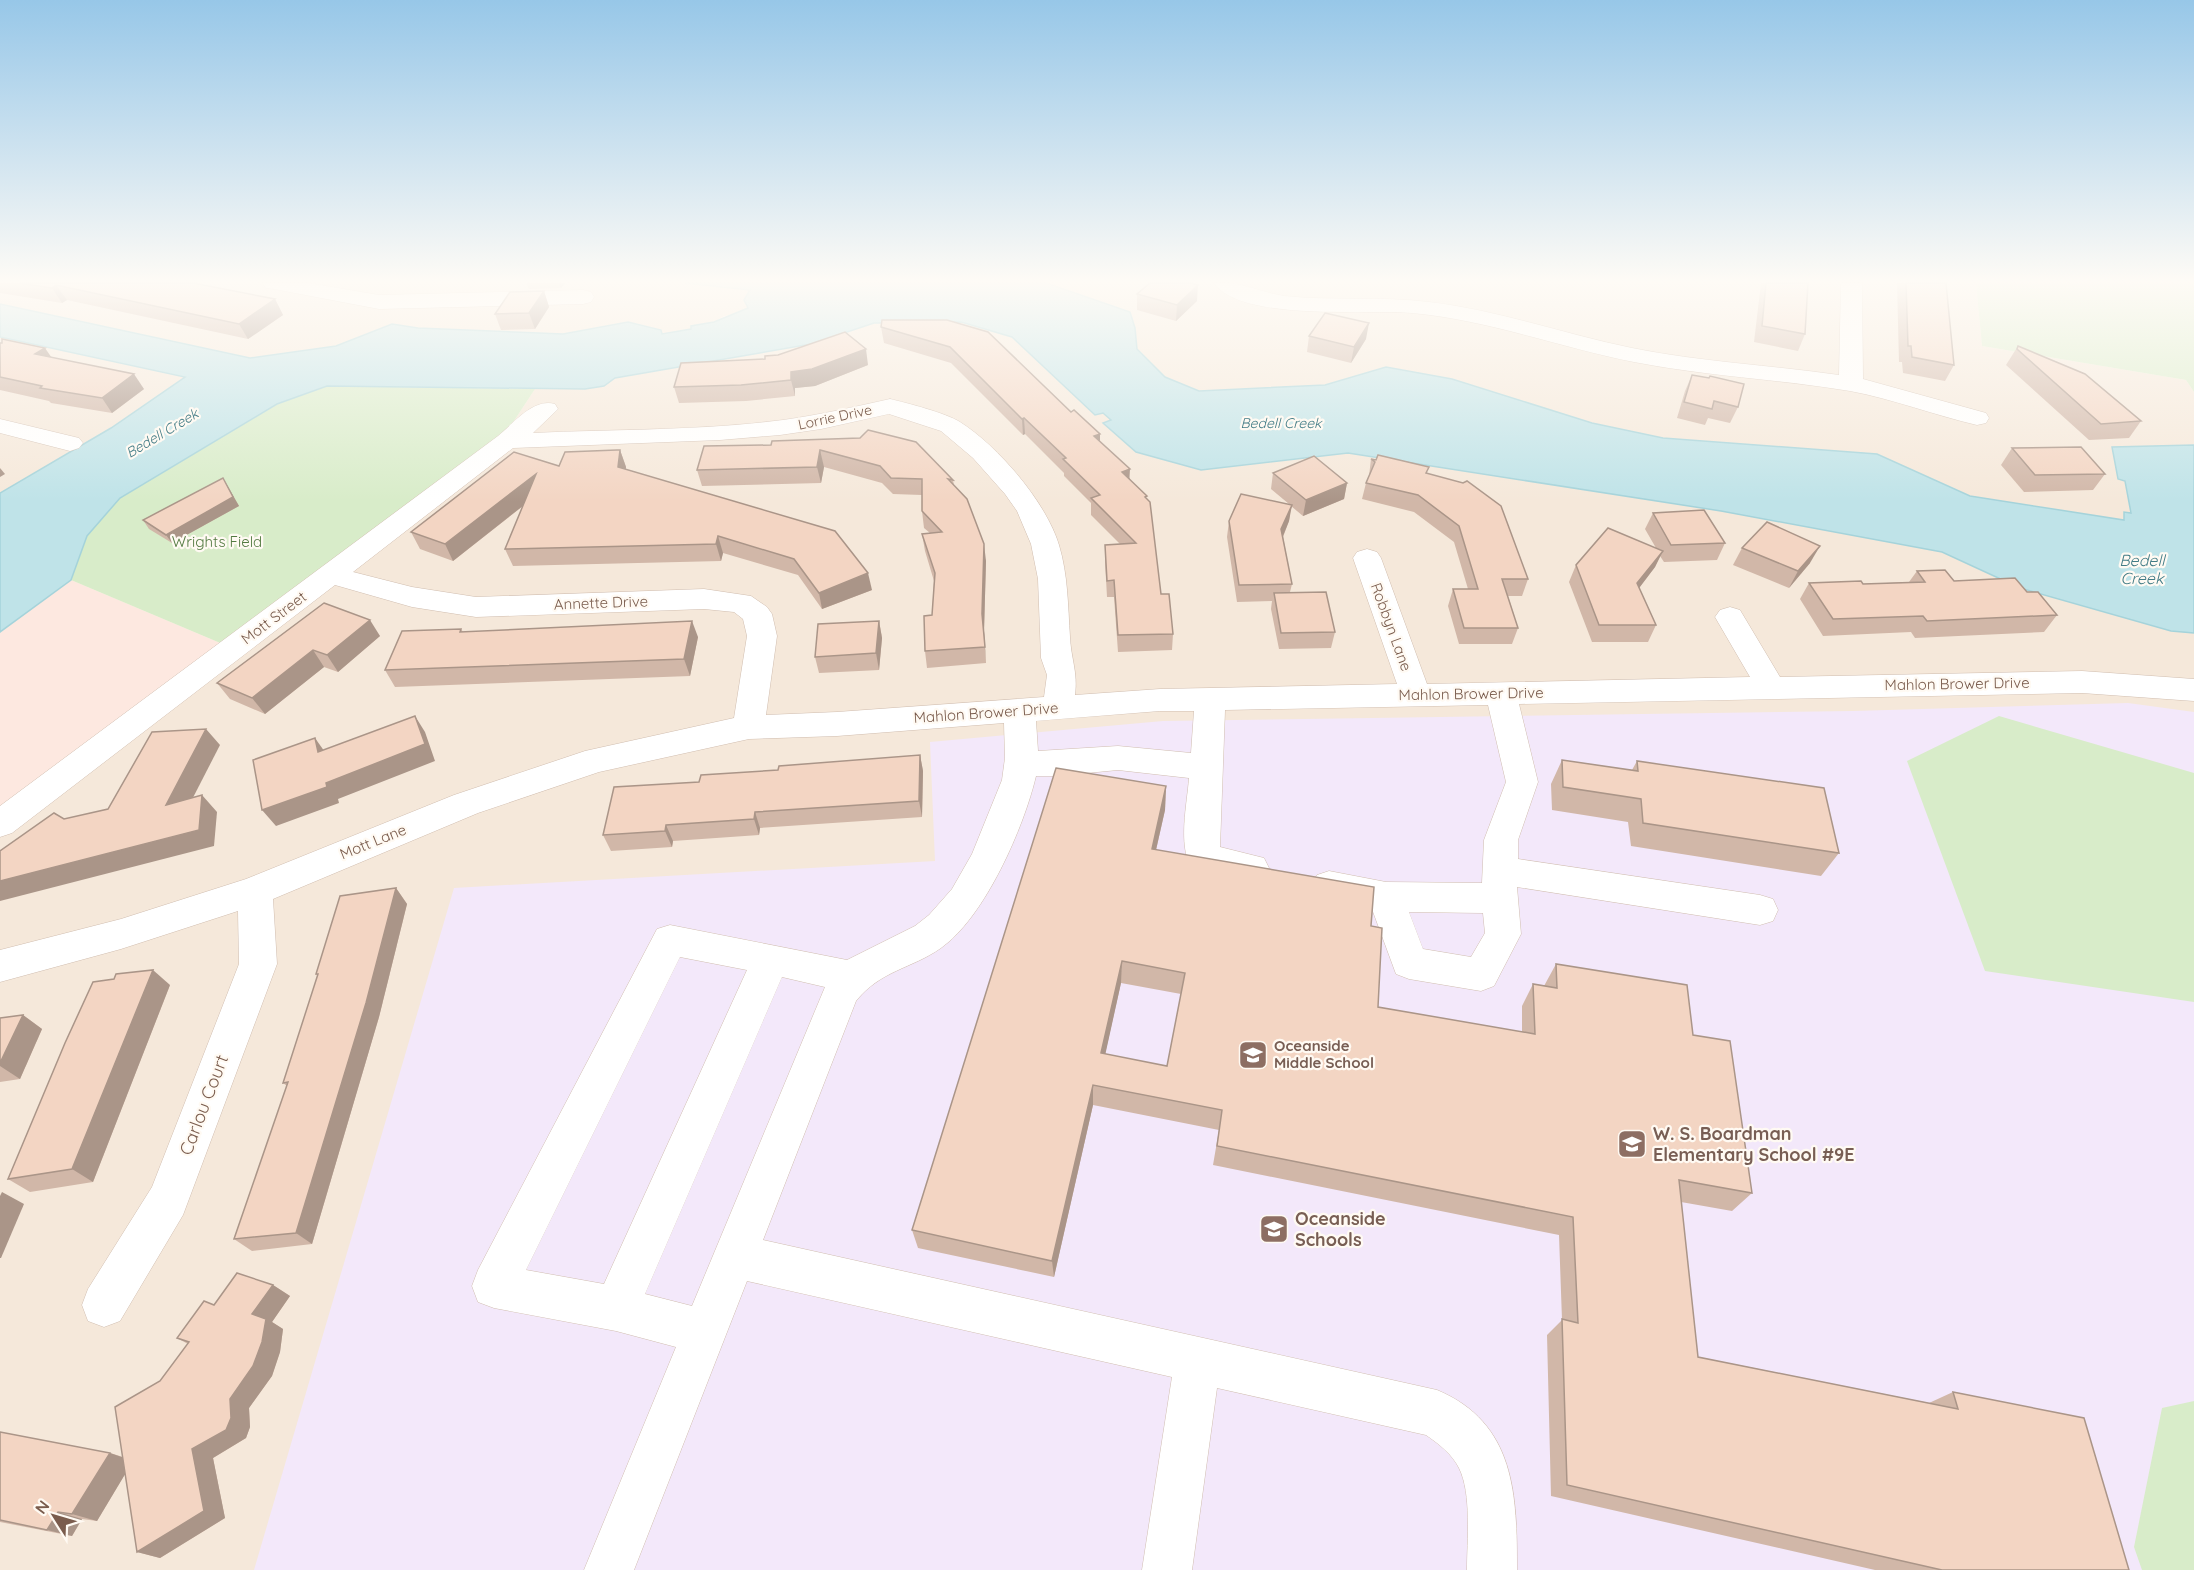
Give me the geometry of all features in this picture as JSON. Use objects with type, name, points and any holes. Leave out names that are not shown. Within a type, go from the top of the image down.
[{"type":"street","points":[[1636,356],[1700,367],[1851,384],[1977,417]]},
{"type":"street","points":[[1851,356],[1851,384]]},
{"type":"street","name":"Lorrie Drive","points":[[507,441],[720,433],[780,428],[821,422],[890,406],[950,426],[982,453],[1015,489],[1030,511],[1045,544],[1052,579],[1056,658],[1062,675],[1058,707]]},
{"type":"street","name":"Mott Street","points":[[0,824],[331,575],[546,409]]},
{"type":"street","points":[[0,426],[70,443]]},
{"type":"street","name":"Robbyn Lane","points":[[1367,558],[1416,695]]},
{"type":"street","name":"Annette Drive","points":[[331,575],[412,597],[476,607],[704,599],[741,603],[757,614],[762,636],[749,727]]},
{"type":"street","points":[[1730,617],[1771,688]]},
{"type":"street","name":"Mahlon Brower Drive","points":[[749,727],[837,724],[1058,707],[1210,699],[2082,682],[2194,690]]},
{"type":"street","points":[[1386,897],[1409,963],[1481,975],[1503,934],[1500,884],[1501,840],[1522,782],[1502,693]]},
{"type":"street","points":[[1210,699],[1202,832],[1203,858],[1386,897],[1500,884],[1760,910]]},
{"type":"street","points":[[609,1570],[841,992],[852,977],[870,964],[925,939],[948,922],[966,900],[983,872],[1018,784],[1021,763],[1019,710]]},
{"type":"street","name":"Mott Lane","points":[[0,966],[121,934],[255,891],[466,804],[596,760],[749,727]]},
{"type":"street","points":[[1021,763],[1056,764],[1118,758],[1206,767]]},
{"type":"street","name":"Carlou Court","points":[[104,1305],[168,1200],[258,964],[255,891]]},
{"type":"street","points":[[704,1332],[616,1309],[494,1286],[670,940],[852,977]]},
{"type":"street","points":[[616,1309],[771,959]]},
{"type":"street","points":[[735,1256],[1437,1414],[1467,1437],[1484,1467],[1493,1507],[1492,1570]]},
{"type":"street","points":[[1167,1570],[1198,1360]]},
{"type":"shaded area","points":[[0,356],[90,356],[186,377],[111,428],[0,493]]},
{"type":"shaded area","name":"Oceanside Schools","points":[[740,356],[1033,356],[1095,415],[1103,412],[1111,420],[1104,423],[1201,469],[1348,453],[1721,511],[1942,552],[2020,588],[2171,631],[2194,633],[2194,1570],[0,1570],[0,815],[506,433],[535,389],[585,389],[604,386],[615,378]]},
{"type":"shaded area","points":[[1145,356],[2044,356],[2186,380],[2194,392],[2194,445],[2112,447],[2125,481],[2132,513],[2125,520],[1970,496],[1877,454],[1662,438],[1592,423],[1452,379],[1386,367],[1325,385],[1199,391],[1165,377]]},
{"type":"shaded area","points":[[71,580],[225,645],[0,815],[0,632]]},
{"type":"shaded area","name":"Oceanside Schools","points":[[2128,703],[2194,712],[2194,1570],[254,1570],[454,888],[935,861],[930,742],[1163,721],[1853,711]]},
{"type":"green space","points":[[2044,356],[2194,356],[2194,392],[2186,380]]},
{"type":"green space","name":"Wrights Field","points":[[327,386],[535,389],[506,433],[225,645],[71,580],[87,536],[120,498],[278,404]]},
{"type":"green space","points":[[1999,716],[2194,773],[2194,1002],[1985,971],[1907,761]]},
{"type":"green space","points":[[2194,1401],[2194,1570],[2142,1570],[2134,1547],[2162,1408]]},
{"type":"water","name":"Bedell Creek","points":[[89,356],[740,356],[615,378],[604,386],[585,389],[327,386],[277,404],[120,498],[87,536],[71,580],[0,632],[0,493],[111,428],[185,377]]},
{"type":"water","name":"Bedell Creek","points":[[1033,356],[1144,356],[1165,377],[1199,391],[1325,385],[1386,367],[1452,379],[1592,423],[1663,438],[1877,454],[1970,496],[2124,520],[2124,512],[2131,513],[2125,481],[2118,479],[2112,447],[2194,445],[2194,633],[2171,631],[2020,588],[1942,552],[1721,511],[1348,453],[1201,470],[1136,452],[1103,423],[1111,420],[1103,413],[1095,415]]},
{"type":"building","points":[[0,356],[46,356],[134,374],[102,398],[40,388],[42,386],[0,377]]},
{"type":"building","points":[[765,356],[846,356],[812,369],[791,372],[791,380],[741,385],[674,387],[681,363],[765,359]]},
{"type":"building","points":[[959,356],[1013,356],[1071,412],[1074,410],[1100,434],[1094,436],[1130,469],[1122,472],[1147,496],[1145,497],[1150,502],[1161,594],[1169,594],[1173,634],[1118,635],[1114,580],[1107,581],[1105,545],[1136,543],[1091,498],[1100,495],[1063,459],[1066,458],[1024,418],[1022,419]]},
{"type":"building","points":[[1953,356],[1954,365],[1912,357]]},
{"type":"building","points":[[2025,356],[2043,356],[2085,374],[2141,421],[2101,424]]},
{"type":"building","points":[[1692,375],[1709,378],[1710,376],[1744,384],[1738,407],[1714,401],[1712,409],[1684,402]]},
{"type":"building","points":[[868,430],[916,442],[953,480],[948,479],[967,499],[984,544],[982,614],[985,647],[925,651],[924,616],[932,615],[935,573],[922,534],[942,532],[922,511],[922,479],[891,478],[880,466],[820,450],[817,467],[697,470],[704,446],[771,445],[772,441],[860,438]]},
{"type":"building","points":[[2081,447],[2105,474],[2035,475],[2012,448]]},
{"type":"building","points":[[620,450],[618,467],[835,531],[868,573],[819,593],[794,559],[718,536],[716,544],[505,549],[536,474],[445,544],[411,532],[514,452],[559,466],[565,452]]},
{"type":"building","points":[[1378,455],[1429,467],[1426,473],[1463,483],[1467,481],[1501,506],[1528,579],[1502,579],[1518,628],[1464,628],[1453,589],[1478,589],[1459,526],[1418,495],[1366,483],[1375,462],[1371,459],[1376,460]]},
{"type":"building","points":[[1314,456],[1347,483],[1306,500],[1273,473]]},
{"type":"building","points":[[223,478],[233,497],[166,535],[143,520]]},
{"type":"building","points":[[1241,494],[1292,505],[1281,529],[1292,584],[1239,585],[1229,521]]},
{"type":"building","points":[[1704,510],[1725,543],[1671,545],[1653,513]]},
{"type":"building","points":[[1767,522],[1820,546],[1798,571],[1742,548]]},
{"type":"building","points":[[1608,528],[1663,551],[1637,583],[1656,625],[1599,625],[1576,565]]},
{"type":"building","points":[[1945,570],[1954,581],[2015,578],[2027,592],[2038,592],[2057,615],[1927,621],[1923,616],[1833,619],[1809,583],[1925,582],[1917,571]]},
{"type":"building","points":[[1326,592],[1335,632],[1281,633],[1274,593]]},
{"type":"building","points":[[324,603],[370,620],[327,655],[313,650],[252,698],[217,683]]},
{"type":"building","points":[[692,621],[684,659],[385,670],[402,631],[461,629],[460,632]]},
{"type":"building","points":[[879,621],[876,653],[815,657],[818,624]]},
{"type":"building","points":[[415,716],[425,744],[326,783],[327,787],[262,810],[253,760],[315,738],[318,752]]},
{"type":"building","points":[[206,729],[166,805],[202,795],[199,830],[0,881],[0,851],[54,813],[64,819],[108,809],[152,732]]},
{"type":"building","points":[[920,755],[919,801],[755,812],[754,819],[666,825],[665,831],[603,835],[614,787],[699,782],[701,775],[778,770],[779,766]]},
{"type":"building","points":[[1562,760],[1638,771],[1637,761],[1824,788],[1839,853],[1643,823],[1641,799],[1563,787]]},
{"type":"building","points":[[1056,768],[1166,786],[1152,849],[1374,887],[1371,926],[1382,928],[1378,1007],[1535,1034],[1533,984],[1557,988],[1556,964],[1687,985],[1693,1035],[1730,1041],[1752,1193],[1679,1180],[1698,1357],[1958,1409],[1953,1392],[2084,1418],[2129,1570],[1942,1570],[1567,1485],[1562,1319],[1578,1323],[1573,1217],[1217,1146],[1222,1110],[1093,1085],[1052,1261],[912,1230]],"holes":[[[1122,961],[1185,973],[1167,1066],[1101,1053]]]},
{"type":"building","points":[[396,888],[366,1003],[296,1233],[234,1239],[288,1082],[283,1083],[340,896]]},
{"type":"building","points":[[153,970],[72,1169],[8,1179],[93,982],[114,979],[116,974]]},
{"type":"building","points":[[23,1015],[0,1063],[0,1018]]},
{"type":"building","points":[[237,1273],[273,1285],[252,1314],[266,1319],[262,1342],[253,1366],[230,1399],[231,1418],[226,1430],[192,1449],[204,1511],[137,1552],[115,1407],[160,1381],[189,1342],[177,1338],[204,1301],[214,1305]]},
{"type":"building","points":[[0,1432],[110,1453],[72,1514],[58,1512],[47,1530],[0,1520]]},
{"type":"place","name":"Oceanside Middle School","points":[[1253,1055]]},
{"type":"place","name":"W. S. Boardman Elementary School #9E","points":[[1632,1144]]},
{"type":"place","name":"Oceanside Schools","points":[[1274,1229]]}]
